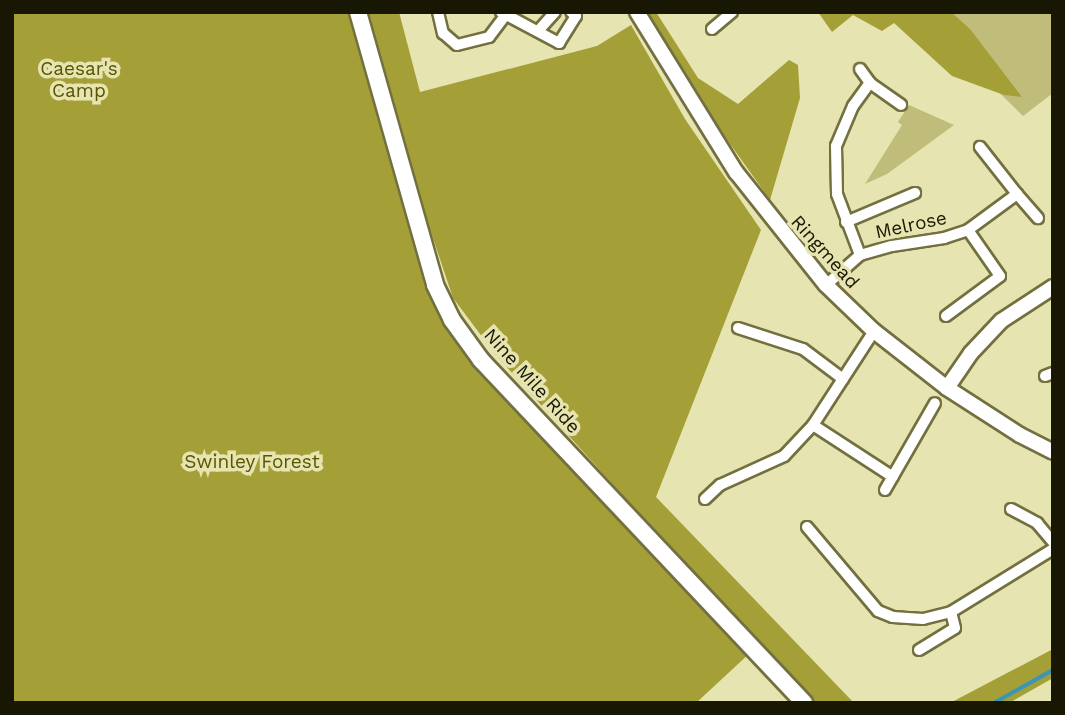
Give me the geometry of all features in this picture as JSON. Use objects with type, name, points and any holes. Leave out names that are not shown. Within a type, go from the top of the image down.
[{"type":"main road","name":"Nine Mile Ride","points":[[358,12],[435,285],[452,320],[481,360],[804,703]]},
{"type":"street","points":[[438,12],[443,33],[457,45],[489,37],[503,14],[559,43],[576,16],[571,12]]},
{"type":"street","points":[[538,31],[555,12]]},
{"type":"street","name":"Ringmead","points":[[637,12],[736,172],[826,285],[874,331],[947,388],[1020,435],[1053,452]]},
{"type":"street","points":[[712,29],[730,13]]},
{"type":"street","points":[[860,69],[870,83],[901,106]]},
{"type":"street","name":"Melrose","points":[[860,255],[837,194],[836,146],[853,106],[870,83]]},
{"type":"street","points":[[980,147],[1038,218]]},
{"type":"street","name":"Melrose","points":[[846,222],[915,193]]},
{"type":"street","name":"Melrose","points":[[826,285],[860,255],[892,246],[944,238],[968,230],[1017,194]]},
{"type":"street","name":"Melrose","points":[[968,230],[1000,276]]},
{"type":"street","points":[[946,316],[1011,268]]},
{"type":"street","points":[[947,388],[971,353],[1001,321],[1053,287]]},
{"type":"street","points":[[738,328],[803,349],[843,379]]},
{"type":"street","points":[[705,499],[720,485],[784,456],[813,425],[874,331]]},
{"type":"street","points":[[885,490],[935,403]]},
{"type":"street","points":[[813,425],[893,477]]},
{"type":"street","points":[[1011,509],[1037,523],[1053,542]]},
{"type":"street","points":[[807,527],[878,611],[893,617],[923,619],[951,612],[1053,549]]},
{"type":"street","points":[[919,650],[955,628],[951,612]]},
{"type":"shaded area","points":[[917,12],[1052,12],[1053,93],[1023,116]]},
{"type":"shaded area","points":[[909,105],[954,125],[887,174],[865,184],[902,125],[898,122]]},
{"type":"green space","name":"Swinley Forest","points":[[12,12],[350,12],[436,306],[464,347],[751,652],[696,703],[12,703]]},
{"type":"green space","points":[[363,12],[399,12],[420,92],[597,46],[631,25],[685,119],[761,230],[656,497],[854,703],[810,703],[495,354],[453,298],[385,95]]},
{"type":"green space","points":[[647,12],[656,12],[698,78],[738,104],[789,60],[798,65],[800,98],[770,200],[708,113]]},
{"type":"green space","points":[[818,12],[951,12],[970,29],[1022,97],[1004,95],[952,76],[894,23],[882,31],[853,15],[832,32]]},
{"type":"green space","points":[[1053,649],[1053,678],[1009,703],[950,703]]},
{"type":"waterway","points":[[994,703],[1053,670]]},
{"type":"park label","name":"Caesar's Camp","points":[[79,80]]}]
